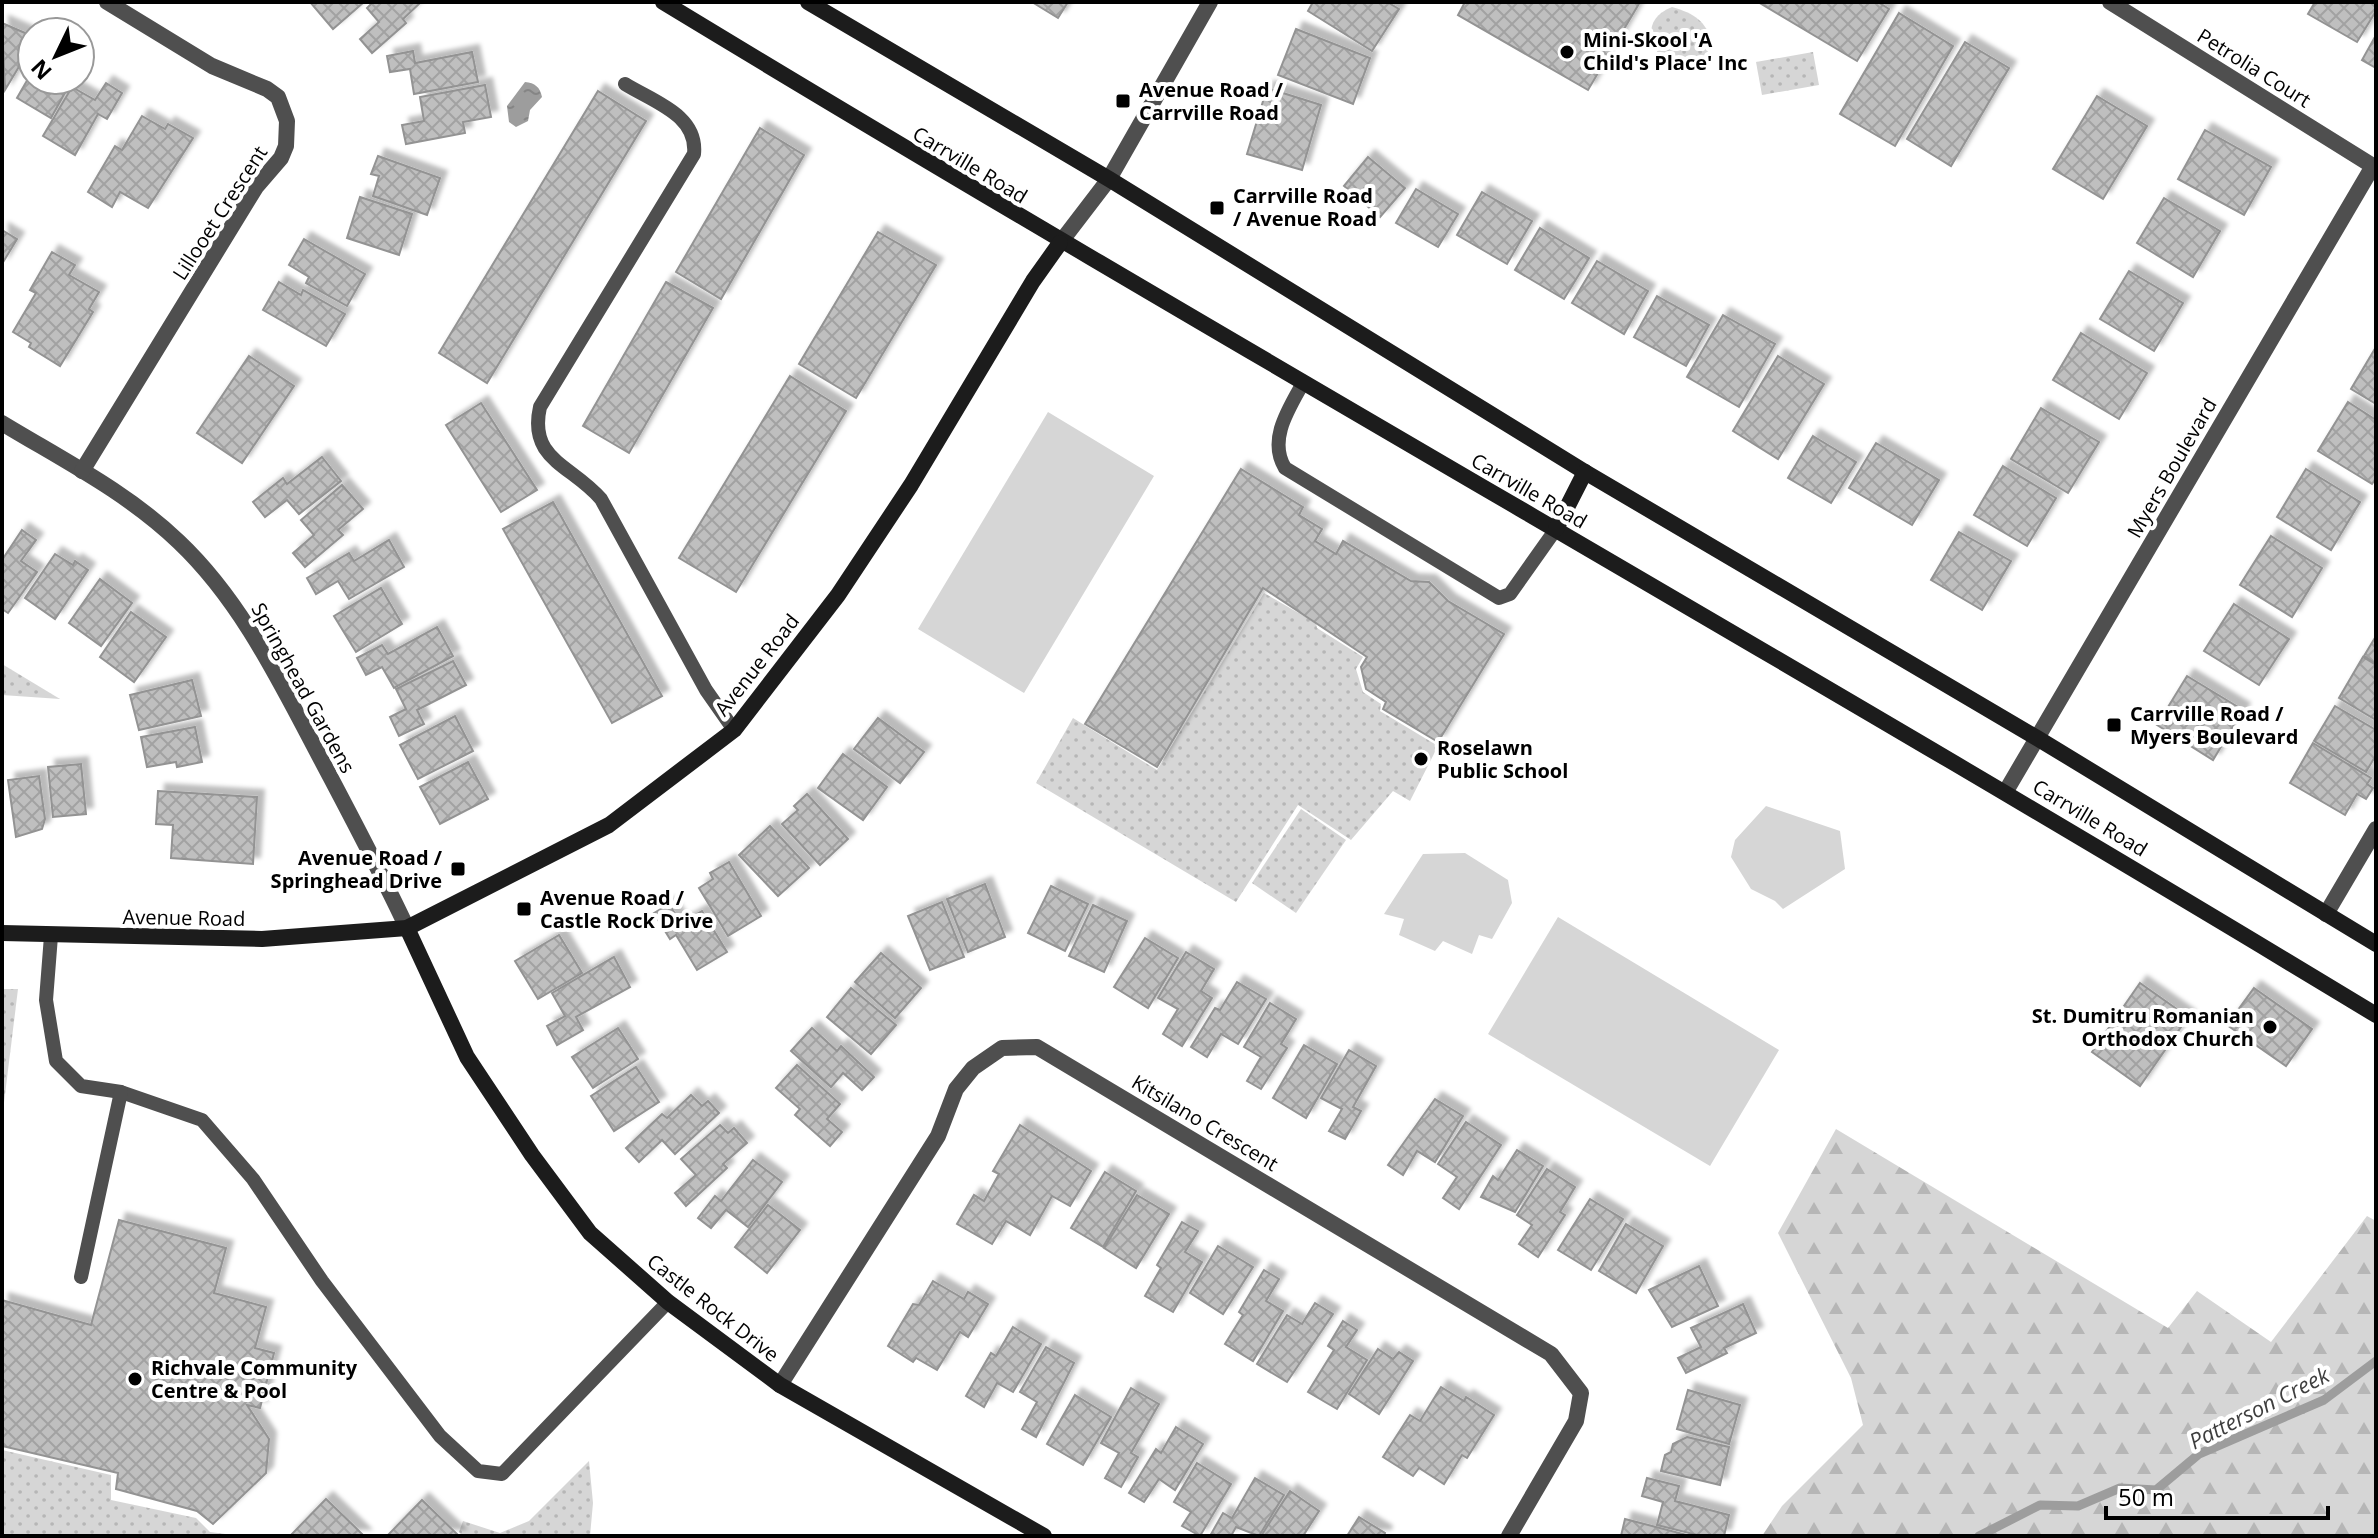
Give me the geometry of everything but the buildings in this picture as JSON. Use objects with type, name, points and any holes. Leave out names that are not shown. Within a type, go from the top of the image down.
[{"type":"main road","name":"Carrville Road","points":[[663,2],[1060,243],[2006,791],[2376,1015]]},
{"type":"main road","name":"Carrville Road","points":[[808,2],[1109,179],[1585,472],[2037,738],[2376,944]]},
{"type":"main road","name":"Avenue Road","points":[[2,933],[262,939],[407,928],[609,825],[734,730],[846,583],[911,485],[1033,281],[1060,243]]},
{"type":"main road","points":[[1556,529],[1585,472]]},
{"type":"main road","name":"Castle Rock Drive","points":[[407,928],[467,1057],[532,1155],[590,1233],[668,1302],[780,1385],[1044,1536]]},
{"type":"street","name":"Lillooet Crescent","points":[[82,471],[256,187],[281,158],[287,133],[285,109],[267,89],[212,66],[107,2]]},
{"type":"street","name":"Avenue Road","points":[[1060,243],[1109,179],[1210,2]]},
{"type":"street","name":"Petrolia Court","points":[[2110,2],[2374,167]]},
{"type":"street","name":"Myers Boulevard","points":[[2006,791],[2374,167]]},
{"type":"street","name":"Springhead Gardens","points":[[2,423],[131,501],[179,541],[212,576],[245,621],[374,859],[407,928]]},
{"type":"street","points":[[2326,914],[2376,829]]},
{"type":"street","name":"Kitsilano Crescent","points":[[780,1385],[938,1136],[956,1089],[973,1068],[1002,1048],[1037,1047],[1551,1354],[1581,1393],[1576,1421],[1509,1536]]},
{"type":"lane","points":[[625,84],[686,121],[694,132],[694,154],[540,407],[535,428],[544,451],[583,479],[601,499],[706,690],[734,730]]},
{"type":"lane","points":[[1303,383],[1277,442],[1277,455],[1285,468],[1499,598],[1510,594],[1556,529]]},
{"type":"lane","points":[[51,936],[46,1000],[56,1061],[81,1086],[121,1092],[202,1120],[253,1179],[322,1281],[440,1436],[478,1471],[502,1474],[668,1302]]},
{"type":"lane","points":[[81,1277],[121,1092]]},
{"type":"green space","points":[[1672,7],[1698,19],[1713,44],[1699,61],[1689,66],[1668,67],[1653,42],[1651,34],[1655,19]]},
{"type":"green space","points":[[1813,52],[1819,85],[1762,95],[1756,62]]},
{"type":"green space","points":[[1048,412],[1154,476],[1024,693],[918,629]]},
{"type":"green space","points":[[1264,593],[1316,623],[1317,628],[1363,657],[1356,669],[1363,692],[1381,704],[1380,711],[1438,746],[1410,801],[1393,791],[1351,840],[1298,805],[1236,902],[1036,783],[1073,718],[1157,770]]},
{"type":"green space","points":[[2,664],[60,699],[2,695]]},
{"type":"green space","points":[[1766,806],[1840,831],[1845,869],[1783,909],[1775,901],[1751,889],[1731,857],[1735,840]]},
{"type":"green space","points":[[1301,809],[1346,840],[1296,913],[1252,883]]},
{"type":"green space","points":[[1465,853],[1508,880],[1512,903],[1492,939],[1479,935],[1472,954],[1443,941],[1435,951],[1399,935],[1404,919],[1384,914],[1423,854]]},
{"type":"green space","points":[[1558,917],[1779,1050],[1710,1166],[1488,1034]]},
{"type":"green space","points":[[2,989],[18,989],[2,1119]]},
{"type":"green space","points":[[1836,1129],[2168,1328],[2197,1291],[2271,1342],[2367,1216],[2376,1221],[2376,1536],[1762,1536],[1782,1506],[1863,1425],[1851,1378],[1778,1233]]},
{"type":"green space","points":[[2,1450],[111,1475],[111,1500],[196,1518],[210,1532],[241,1536],[2,1536]]},
{"type":"green space","points":[[589,1461],[593,1503],[590,1536],[463,1536],[459,1532],[463,1521],[500,1533],[529,1521]]},
{"type":"water","points":[[525,82],[536,86],[542,97],[530,110],[528,121],[516,127],[509,122],[507,106]]},
{"type":"waterway","name":"Patterson Creek","points":[[1979,1536],[2040,1505],[2078,1506],[2120,1488],[2156,1490],[2199,1454],[2324,1400],[2376,1361]]},
{"type":"place","name":"Mini-Skool 'A Child's Place' Inc","points":[[1567,52]]},
{"type":"place","name":"Avenue Road / Carrville Road","points":[[1123,101]]},
{"type":"place","name":"Carrville Road / Avenue Road","points":[[1217,208]]},
{"type":"place","name":"Carrville Road / Myers Boulevard","points":[[2114,725]]},
{"type":"place","name":"Roselawn Public School","points":[[1421,759]]},
{"type":"place","name":"Avenue Road / Springhead Drive","points":[[458,869]]},
{"type":"place","name":"Avenue Road / Castle Rock Drive","points":[[524,909]]},
{"type":"place","name":"St. Dumitru Romanian Orthodox Church","points":[[2270,1027]]},
{"type":"place","name":"Richvale Community Centre & Pool","points":[[135,1379]]}]
